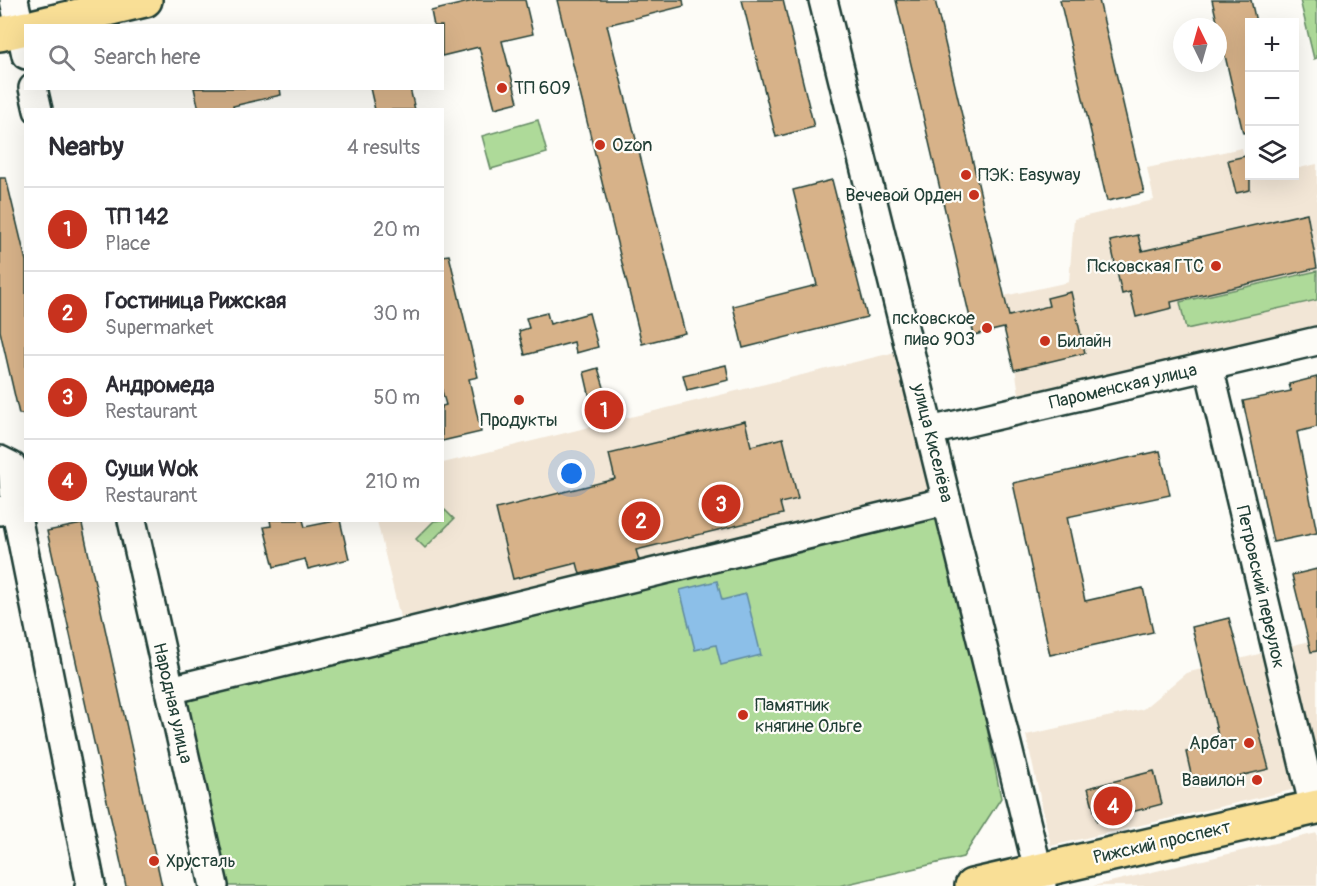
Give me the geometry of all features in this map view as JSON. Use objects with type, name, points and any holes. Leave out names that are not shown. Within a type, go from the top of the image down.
[{"type":"main road","points":[[42,24],[145,0]]},
{"type":"main road","name":"Рижский проспект","points":[[972,886],[1040,878],[1316,807]]},
{"type":"street","name":"улица Киселёва","points":[[824,0],[1040,878]]},
{"type":"street","points":[[33,90],[38,108]]},
{"type":"street","name":"Пароменская улица","points":[[930,430],[1317,341]]},
{"type":"street","name":"Петровский переулок","points":[[1209,367],[1316,807]]},
{"type":"street","points":[[0,460],[12,466],[14,507],[92,885],[89,886]]},
{"type":"street","points":[[170,690],[947,501]]},
{"type":"street","name":"Народная улица","points":[[132,522],[214,886]]},
{"type":"shaded area","points":[[1242,148],[1245,160],[1245,180],[1299,180],[1299,168],[1317,164],[1317,332],[1019,394],[1004,296],[1069,282],[1074,219],[1154,200],[1147,168]]},
{"type":"shaded area","points":[[900,351],[943,508],[405,638],[377,522],[444,522],[444,463]]},
{"type":"shaded area","points":[[1317,639],[1317,749],[1288,755],[1296,789],[1051,846],[1026,735],[1143,709],[1186,673]]},
{"type":"shaded area","points":[[1317,833],[1317,886],[1093,886]]},
{"type":"green space","points":[[1300,0],[1317,0],[1317,58],[1314,59]]},
{"type":"green space","points":[[538,120],[547,153],[491,169],[482,136]]},
{"type":"green space","points":[[1317,271],[1317,300],[1186,329],[1180,302]]},
{"type":"green space","points":[[943,508],[1001,798],[963,857],[839,886],[223,886],[184,692]]},
{"type":"green space","points":[[445,510],[454,519],[425,548],[416,539],[433,522],[444,522]]},
{"type":"water","points":[[717,581],[722,600],[746,594],[761,655],[721,665],[716,645],[695,650],[680,590]]},
{"type":"building","points":[[477,0],[525,0],[533,34],[502,41],[518,102],[495,108],[479,47],[444,56],[444,24],[434,24],[431,11]]},
{"type":"building","points":[[557,0],[683,0],[684,6],[607,25],[685,333],[642,344]]},
{"type":"building","points":[[742,0],[783,0],[814,127],[776,137]]},
{"type":"building","points":[[896,0],[935,0],[1009,316],[1049,306],[1047,298],[1071,292],[1085,353],[1014,370],[1004,328],[974,335]]},
{"type":"building","points":[[1060,0],[1099,0],[1144,193],[1107,201]]},
{"type":"building","points":[[1212,0],[1251,0],[1255,18],[1245,18],[1245,133],[1243,133],[1227,64],[1227,18],[1216,18]]},
{"type":"building","points":[[194,90],[280,90],[281,95],[233,106],[234,108],[199,108]]},
{"type":"building","points":[[370,90],[410,90],[415,108],[375,108]]},
{"type":"building","points":[[1245,156],[1245,180],[1250,180],[1250,190],[1236,193],[1228,160]]},
{"type":"building","points":[[0,178],[6,178],[24,253],[24,414],[19,414],[0,331]]},
{"type":"building","points":[[832,180],[867,317],[743,348],[733,306],[817,285],[793,190]]},
{"type":"building","name":"Псковская ГТС","points":[[1307,213],[1317,268],[1171,302],[1172,308],[1136,317],[1130,292],[1122,294],[1110,241],[1138,235],[1142,251]]},
{"type":"building","points":[[449,255],[478,377],[469,379],[481,432],[444,441],[444,406],[446,405],[444,398],[444,256]]},
{"type":"building","points":[[547,313],[550,324],[589,313],[598,347],[576,353],[574,342],[525,355],[519,331],[529,328],[526,318]]},
{"type":"building","points":[[726,365],[729,380],[687,390],[683,375]]},
{"type":"building","points":[[598,368],[608,400],[613,399],[617,414],[595,420],[584,372]]},
{"type":"building","points":[[1317,377],[1317,427],[1297,432],[1317,533],[1273,542],[1243,401],[1291,391],[1289,384]]},
{"type":"building","points":[[745,421],[751,446],[783,438],[798,499],[780,503],[783,514],[636,550],[639,560],[580,574],[577,563],[513,579],[496,509],[615,479],[609,454]]},
{"type":"building","points":[[1160,451],[1170,495],[1067,517],[1085,601],[1143,588],[1153,632],[1050,655],[1013,483]]},
{"type":"building","points":[[270,522],[304,522],[305,527],[340,522],[349,559],[308,569],[305,559],[274,567],[264,527],[271,526]]},
{"type":"building","points":[[82,524],[162,886],[126,886],[47,531]]},
{"type":"building","points":[[1317,569],[1317,651],[1311,652],[1292,575]]},
{"type":"building","points":[[1229,618],[1269,769],[1194,787],[1186,752],[1220,744],[1192,627]]},
{"type":"building","points":[[1154,771],[1162,804],[1097,821],[1088,788]]},
{"type":"place","name":"ТП 609","points":[[502,88]]},
{"type":"place","name":"Ozon","points":[[600,145]]},
{"type":"place","name":"ПЭК: Easyway","points":[[966,175]]},
{"type":"place","name":"Вечевой Орден","points":[[974,195]]},
{"type":"place","name":"Псковская ГТС","points":[[1216,266]]},
{"type":"place","name":"псковское пиво 903","points":[[987,328]]},
{"type":"place","name":"Билайн","points":[[1045,341]]},
{"type":"place","name":"Продукты","points":[[519,400]]},
{"type":"place","name":"ТП 142","points":[[604,410]]},
{"type":"place","name":"Андромеда","points":[[721,504]]},
{"type":"place","name":"Гостиница Рижская","points":[[641,521]]},
{"type":"place","name":"Памятник княгине Ольге","points":[[743,715]]},
{"type":"place","name":"Арбат","points":[[1249,743]]},
{"type":"place","name":"Вавилон","points":[[1257,780]]},
{"type":"place","name":"Суши Wok","points":[[1113,806]]},
{"type":"place","name":"Хрусталь","points":[[154,861]]}]
